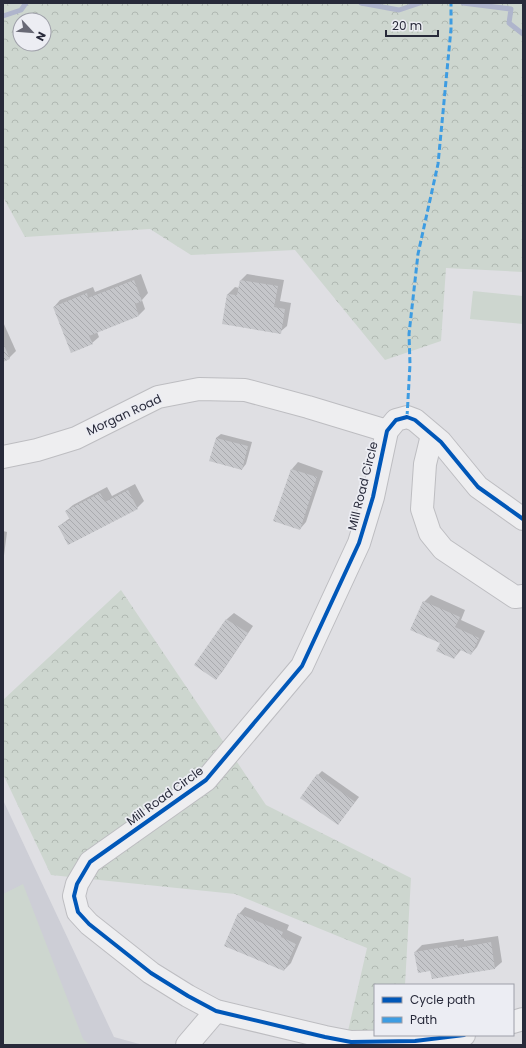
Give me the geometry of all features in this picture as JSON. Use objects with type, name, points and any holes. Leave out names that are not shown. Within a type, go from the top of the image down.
[{"type":"street","name":"Morgan Road","points":[[3,457],[37,450],[76,438],[158,397],[199,389],[245,390],[387,431]]},
{"type":"street","name":"Mill Road Circle","points":[[456,1036],[415,1041],[351,1042],[216,1011],[151,973],[89,924],[78,912],[74,896],[77,884],[90,862],[206,780],[302,666],[359,543],[373,497],[387,431],[396,420],[407,417],[415,420],[441,442],[478,487],[523,519]]},
{"type":"street","points":[[432,435],[425,464],[422,509],[430,533],[443,549],[515,597],[523,596]]},
{"type":"street","points":[[187,1045],[216,1011]]},
{"type":"shaded area","points":[[3,800],[114,1037],[143,1045],[3,1045]]},
{"type":"green space","points":[[3,3],[523,3],[523,272],[446,268],[441,341],[385,360],[295,250],[191,255],[150,229],[25,237],[3,197]]},
{"type":"green space","points":[[473,291],[523,296],[523,324],[470,319]]},
{"type":"green space","points":[[121,590],[266,805],[411,878],[405,984],[374,984],[374,1031],[348,1031],[367,948],[235,894],[51,875],[3,774],[3,700]]},
{"type":"green space","points":[[23,884],[83,1039],[90,1045],[3,1045],[3,894]]},
{"type":"building","points":[[134,280],[142,301],[135,304],[139,316],[89,336],[93,344],[71,353],[53,307],[87,293],[88,298]]},
{"type":"building","points":[[240,280],[278,286],[274,307],[285,309],[281,334],[222,324],[227,294],[237,295]]},
{"type":"building","points":[[3,343],[10,359],[3,362]]},
{"type":"building","points":[[216,438],[248,446],[242,470],[209,461]]},
{"type":"building","points":[[291,469],[317,477],[300,530],[273,521]]},
{"type":"building","points":[[128,490],[138,509],[68,545],[58,526],[70,520],[65,511],[100,493],[105,502]]},
{"type":"building","points":[[423,601],[460,617],[455,627],[479,638],[471,655],[459,649],[454,659],[436,651],[440,643],[410,630]]},
{"type":"building","points":[[226,619],[248,633],[216,680],[194,665]]},
{"type":"building","points":[[317,774],[355,802],[338,825],[300,798]]},
{"type":"building","points":[[238,913],[283,932],[281,937],[296,944],[284,971],[224,946]]},
{"type":"building","points":[[491,942],[495,969],[432,979],[430,971],[418,973],[414,952],[457,945],[458,948]]},
{"type":"waterway","points":[[3,16],[21,10],[26,3]]},
{"type":"waterway","points":[[361,3],[399,10],[420,3]]},
{"type":"waterway","points":[[463,3],[511,9],[509,23],[523,34]]},
{"type":"marked path","points":[[407,417],[410,364],[409,334],[418,254],[438,164],[451,29],[451,3]]},
{"type":"cycle path","points":[[456,1036],[415,1041],[351,1042],[216,1011],[151,973],[89,924],[78,912],[74,896],[77,884],[90,862],[206,780],[302,666],[359,543],[373,497],[387,431],[396,420],[407,417],[415,420],[441,442],[478,487],[523,519]]}]
